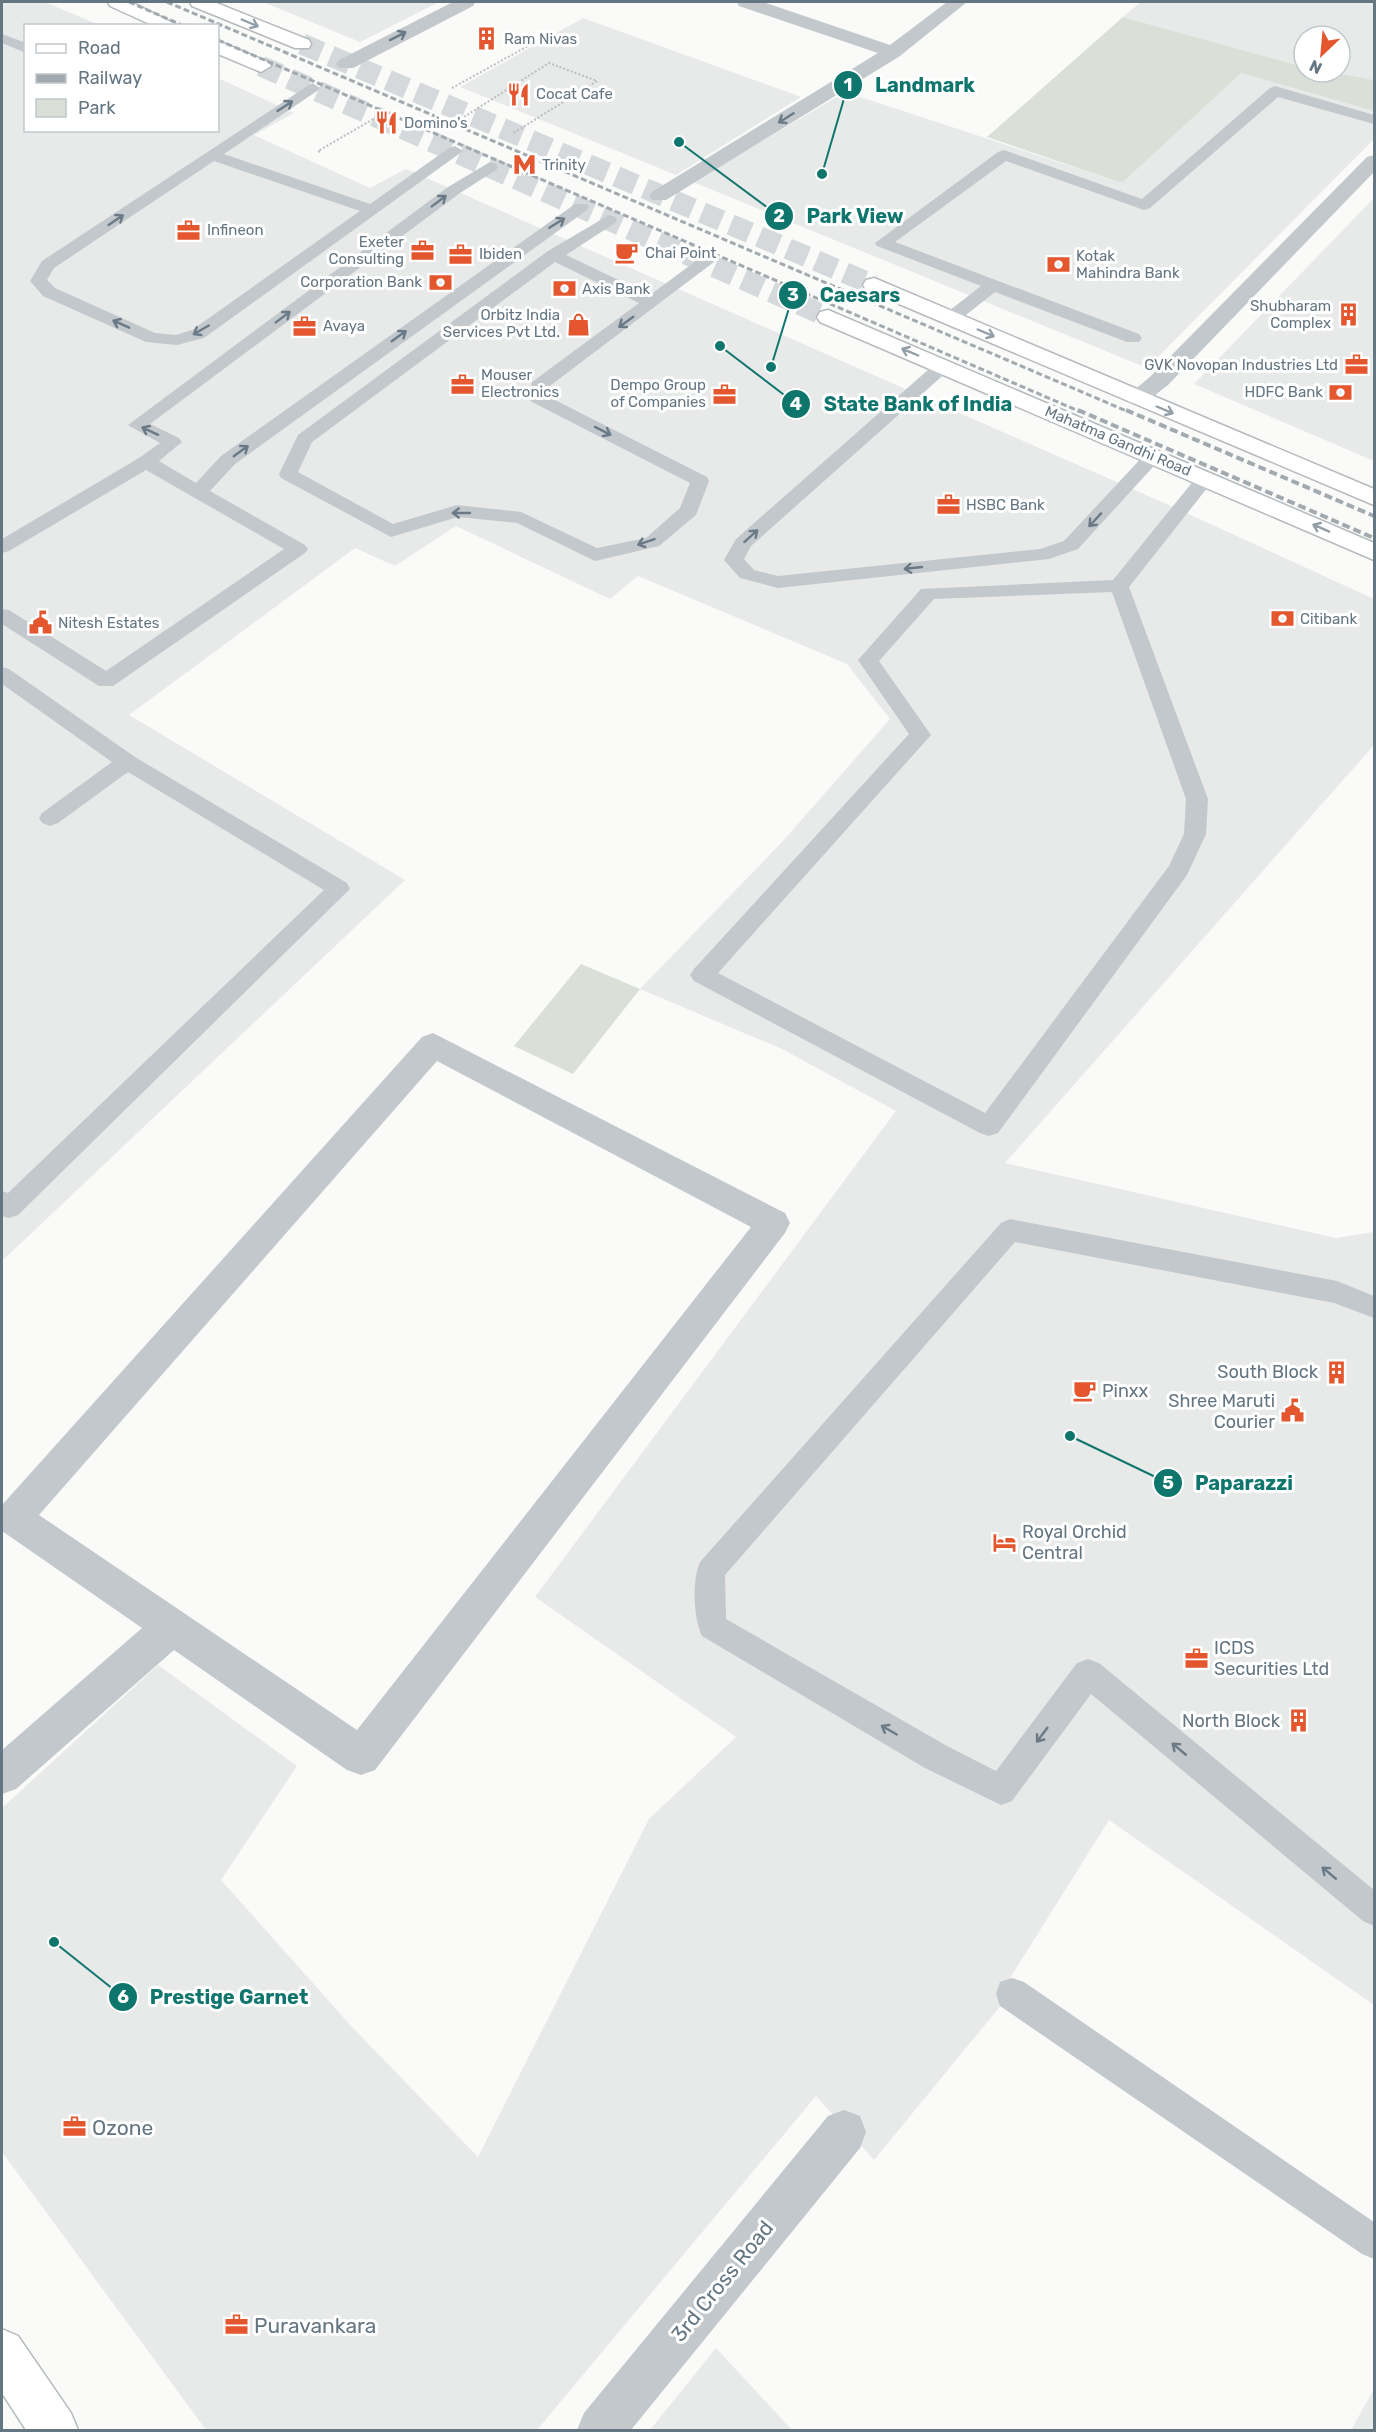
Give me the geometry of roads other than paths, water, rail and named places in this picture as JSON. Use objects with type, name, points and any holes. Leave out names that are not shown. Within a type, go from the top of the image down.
[{"type":"main road","points":[[117,2],[166,24]]},
{"type":"main road","points":[[199,2],[302,44]]},
{"type":"main road","points":[[219,49],[261,66]]},
{"type":"main road","points":[[874,285],[1374,498]]},
{"type":"main road","name":"Mahatma Gandhi Road","points":[[828,317],[1374,552]]},
{"type":"main road","points":[[2,2352],[54,2430]]},
{"type":"street","points":[[346,64],[466,2]]},
{"type":"street","points":[[746,2],[893,52]]},
{"type":"street","points":[[659,196],[893,52],[958,2]]},
{"type":"street","points":[[1137,398],[1160,380],[1374,161]]},
{"type":"street","points":[[433,1045],[773,1223],[362,1756],[172,1627],[13,1518],[433,1045]]},
{"type":"street","points":[[2,1775],[172,1627]]},
{"type":"street","name":"3rd Cross Road","points":[[601,2430],[844,2132]]},
{"type":"lane","points":[[2,38],[24,48]]},
{"type":"lane","points":[[312,88],[48,265],[38,281],[49,292],[152,338],[177,340],[198,334],[455,151]]},
{"type":"lane","points":[[1133,338],[883,243],[1004,155],[1144,205],[1275,91],[1374,120]]},
{"type":"lane","points":[[213,155],[372,210]]},
{"type":"lane","points":[[2,547],[146,462],[173,442],[137,425],[454,190],[490,167]]},
{"type":"lane","points":[[199,491],[228,460],[581,207]]},
{"type":"lane","points":[[609,220],[561,250],[304,439],[288,474],[391,531],[457,512],[521,518],[595,555],[652,542],[689,511],[700,480],[538,398],[538,386],[706,262]]},
{"type":"lane","points":[[561,250],[652,303]]},
{"type":"lane","points":[[951,318],[992,286]]},
{"type":"lane","points":[[943,366],[743,543],[734,560],[747,574],[778,582],[1042,555],[1071,545],[1154,456]]},
{"type":"lane","points":[[2,615],[106,681],[298,549],[146,462]]},
{"type":"lane","points":[[1119,586],[1197,799],[1195,834],[1179,869],[989,1126],[702,975],[920,735],[868,660],[928,593],[1119,586],[1206,478]]},
{"type":"lane","points":[[2,674],[128,762],[339,889],[9,1208],[2,1201]]},
{"type":"lane","points":[[50,818],[128,762]]},
{"type":"lane","points":[[1374,1307],[1336,1292],[1010,1230],[710,1571],[712,1626],[936,1757],[1001,1790],[1088,1673],[1374,1910]]},
{"type":"lane","points":[[1012,1994],[1374,2242]]},
{"type":"tunnel","points":[[302,44],[874,285]]},
{"type":"tunnel","points":[[261,66],[828,317]]},
{"type":"railway","points":[[129,2],[179,24]]},
{"type":"railway","points":[[167,2],[219,24]]},
{"type":"railway","points":[[219,24],[1129,412]]},
{"type":"railway","points":[[219,40],[1081,412]]},
{"type":"railway","points":[[1078,410],[1374,538]]},
{"type":"railway","points":[[1126,410],[1374,516]]},
{"type":"place","name":"Ram Nivas","points":[[486,39]]},
{"type":"place","name":"Cocat Cafe","points":[[518,94]]},
{"type":"place","name":"Domino's","points":[[386,123]]},
{"type":"place","name":"Park View","points":[[679,142]]},
{"type":"place","name":"Trinity","points":[[524,165]]},
{"type":"place","name":"Landmark","points":[[822,174]]},
{"type":"place","name":"Infineon","points":[[189,230]]},
{"type":"place","name":"Exeter Consulting","points":[[422,251]]},
{"type":"place","name":"Chai Point","points":[[627,253]]},
{"type":"place","name":"Ibiden","points":[[461,254]]},
{"type":"place","name":"Kotak Mahindra Bank","points":[[1058,265]]},
{"type":"place","name":"Corporation Bank","points":[[440,282]]},
{"type":"place","name":"Axis Bank","points":[[564,289]]},
{"type":"place","name":"Shubharam Complex","points":[[1349,315]]},
{"type":"place","name":"Orbitz India Services Pvt Ltd.","points":[[578,324]]},
{"type":"place","name":"Avaya","points":[[305,326]]},
{"type":"place","name":"State Bank of India","points":[[720,346]]},
{"type":"place","name":"GVK Novopan Industries Ltd","points":[[1356,365]]},
{"type":"place","name":"Caesars","points":[[771,367]]},
{"type":"place","name":"Mouser Electronics","points":[[463,384]]},
{"type":"place","name":"HDFC Bank","points":[[1341,392]]},
{"type":"place","name":"Dempo Group of Companies","points":[[724,394]]},
{"type":"place","name":"HSBC Bank","points":[[948,505]]},
{"type":"place","name":"Citibank","points":[[1282,619]]},
{"type":"place","name":"Nitesh Estates","points":[[40,623]]},
{"type":"place","name":"South Block","points":[[1336,1372]]},
{"type":"place","name":"Pinxx","points":[[1084,1391]]},
{"type":"place","name":"Shree Maruti Courier","points":[[1293,1411]]},
{"type":"place","name":"Paparazzi","points":[[1070,1436]]},
{"type":"place","name":"Royal Orchid Central","points":[[1004,1542]]},
{"type":"place","name":"ICDS Securities Ltd","points":[[1196,1658]]},
{"type":"place","name":"North Block","points":[[1298,1721]]},
{"type":"place","name":"Prestige Garnet","points":[[54,1942]]},
{"type":"place","name":"Ozone","points":[[74,2127]]},
{"type":"place","name":"Puravankara","points":[[236,2325]]}]
